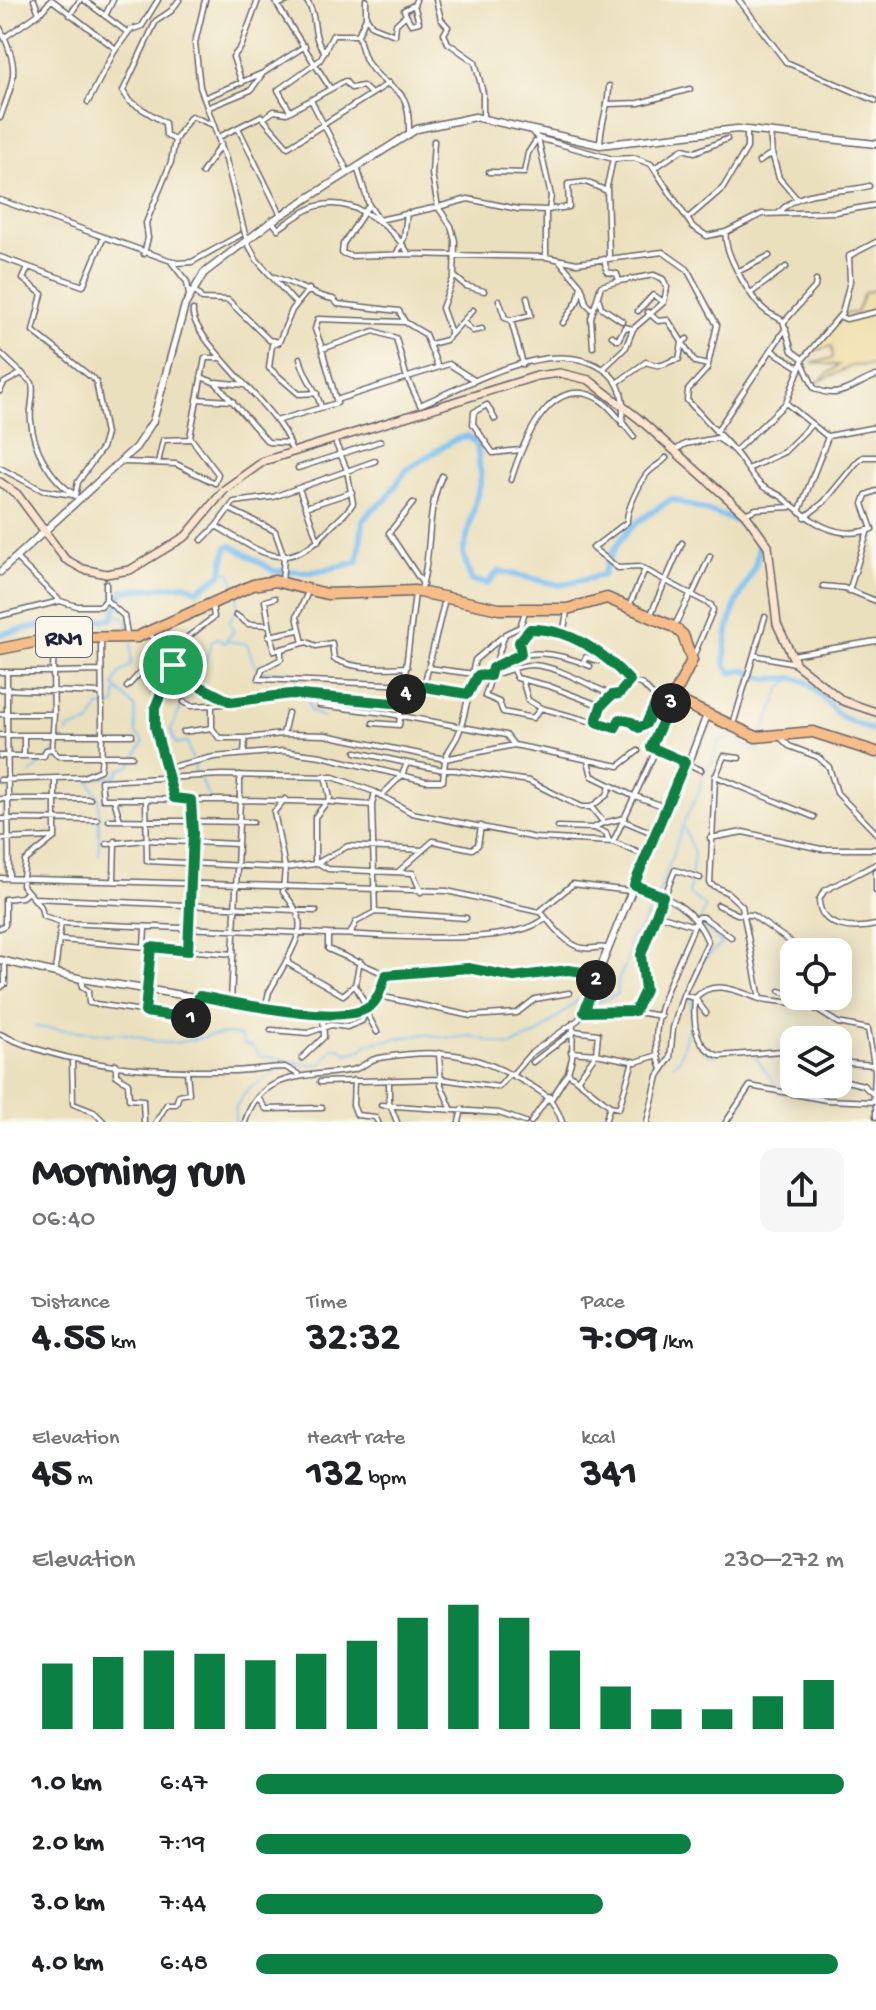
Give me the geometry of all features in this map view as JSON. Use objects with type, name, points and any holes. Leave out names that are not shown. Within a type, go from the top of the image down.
[{"type":"highway","points":[[283,575],[308,592],[349,595],[419,589],[484,607],[567,609],[607,598],[674,627],[683,635],[692,660],[673,698],[762,738],[813,732],[876,752]]},
{"type":"highway","name":"RN1","points":[[0,649],[54,638],[129,637],[149,632],[211,602],[283,575]]},
{"type":"main road","points":[[0,482],[17,494],[63,557],[83,569],[106,574],[130,570],[186,536],[225,489],[252,467],[292,448],[541,375],[560,373],[589,380],[624,407],[669,455],[745,514],[768,546],[777,624],[796,664],[813,681],[847,703],[876,712]]},
{"type":"street","points":[[34,0],[39,13]]},
{"type":"street","points":[[5,37],[52,0],[116,49]]},
{"type":"street","points":[[70,15],[82,0],[128,33]]},
{"type":"street","points":[[105,16],[113,0]]},
{"type":"street","points":[[88,102],[116,49],[128,33],[142,26],[158,0]]},
{"type":"street","points":[[175,140],[166,135],[165,123],[129,101],[123,91],[156,21],[175,8],[179,0]]},
{"type":"street","points":[[205,0],[194,52],[204,98],[219,137],[243,227],[242,239],[296,304]]},
{"type":"street","points":[[242,83],[233,57],[241,47],[258,0]]},
{"type":"street","points":[[290,0],[276,2],[330,88]]},
{"type":"street","points":[[306,0],[314,12],[316,42],[325,51]]},
{"type":"street","points":[[366,0],[366,17],[358,35],[369,66],[404,96],[410,115],[409,133]]},
{"type":"street","points":[[436,0],[441,19],[448,27],[444,34],[448,43],[475,62],[483,93],[483,118]]},
{"type":"street","points":[[739,0],[786,62],[876,101]]},
{"type":"street","points":[[415,2],[419,22],[411,24],[404,10],[415,2]]},
{"type":"street","points":[[366,17],[372,26],[395,35],[396,24],[406,15]]},
{"type":"street","points":[[0,28],[13,51],[15,69],[0,118]]},
{"type":"street","points":[[290,111],[278,90],[315,63],[334,34],[358,35]]},
{"type":"street","points":[[204,98],[263,73],[305,46]]},
{"type":"street","points":[[207,108],[251,90],[263,73]]},
{"type":"street","points":[[219,137],[257,117],[264,118],[274,111],[290,111],[346,81],[351,88],[364,86],[371,94]]},
{"type":"street","points":[[264,118],[287,147],[389,83]]},
{"type":"street","points":[[600,145],[600,122],[608,104],[609,86]]},
{"type":"street","points":[[608,104],[639,103],[690,89]]},
{"type":"street","points":[[311,100],[348,172]]},
{"type":"street","points":[[144,254],[148,238],[145,225],[171,162],[175,140],[190,117],[214,125]]},
{"type":"street","points":[[0,200],[144,254],[172,262],[192,262],[242,239],[409,133],[441,121],[483,118],[600,145],[747,130],[876,144]]},
{"type":"street","points":[[238,128],[281,215]]},
{"type":"street","points":[[529,129],[543,154],[545,181],[551,196],[547,210],[546,257]]},
{"type":"street","points":[[687,219],[723,188],[747,148],[747,130]]},
{"type":"street","points":[[770,132],[779,178],[798,200]]},
{"type":"street","points":[[537,139],[613,159],[642,160],[656,167],[687,219],[695,229],[707,236],[726,232],[758,215],[836,212],[876,205]]},
{"type":"street","points":[[489,172],[524,173],[528,153],[537,139]]},
{"type":"street","points":[[656,167],[683,149],[695,152],[727,139]]},
{"type":"street","points":[[434,141],[432,174],[438,207],[453,230],[454,276],[442,308],[451,333]]},
{"type":"street","points":[[202,173],[221,144]]},
{"type":"street","points":[[759,162],[772,153]]},
{"type":"street","points":[[613,159],[607,191],[607,272],[617,274],[619,281]]},
{"type":"street","points":[[357,167],[369,205],[409,254]]},
{"type":"street","points":[[272,221],[278,229],[322,206],[363,213],[379,220],[468,199],[514,209],[547,210],[569,207],[568,184],[586,182],[607,191]]},
{"type":"street","points":[[779,213],[798,200],[826,191],[869,186]]},
{"type":"street","points":[[369,205],[342,247],[342,253],[351,256],[546,257],[574,263],[663,252],[684,266],[717,325],[708,365],[686,396],[691,407],[730,446]]},
{"type":"street","points":[[396,255],[402,243],[407,213]]},
{"type":"street","points":[[726,232],[725,244],[751,293],[764,309],[785,325],[792,351],[802,363],[814,388],[825,392],[847,392],[876,376]]},
{"type":"street","points":[[0,257],[83,286],[103,239]]},
{"type":"street","points":[[0,572],[46,532],[77,497],[124,462],[153,421],[189,295],[210,266],[242,239]]},
{"type":"street","points":[[736,450],[786,403],[802,363],[841,317],[850,281],[849,256],[876,242]]},
{"type":"street","points":[[739,271],[769,256]]},
{"type":"street","points":[[554,258],[581,286],[586,303],[593,310]]},
{"type":"street","points":[[172,262],[187,282],[189,295]]},
{"type":"street","points":[[751,293],[786,267]]},
{"type":"street","points":[[28,268],[23,279],[42,294],[33,331],[95,379],[106,425],[105,441],[78,482],[77,497]]},
{"type":"street","points":[[593,347],[593,310],[599,300],[601,285],[656,275],[667,287],[664,302],[648,312],[633,329],[626,347],[603,369]]},
{"type":"street","points":[[454,276],[466,286],[484,291]]},
{"type":"street","points":[[273,277],[309,289],[317,298],[333,299],[338,304],[399,311],[405,322]]},
{"type":"street","points":[[716,432],[785,325],[815,287],[816,281]]},
{"type":"street","points":[[563,323],[578,300],[581,286]]},
{"type":"street","points":[[193,288],[202,299],[231,302],[272,344]]},
{"type":"street","points":[[272,344],[279,342],[296,304],[309,289]]},
{"type":"street","points":[[638,311],[653,295],[664,302]]},
{"type":"street","points":[[499,300],[505,318],[511,320],[531,315],[527,297]]},
{"type":"street","points":[[599,300],[601,307],[622,321]]},
{"type":"street","points":[[193,310],[193,321],[201,336],[276,421],[292,448]]},
{"type":"street","points":[[431,344],[443,342],[473,310]]},
{"type":"street","points":[[648,312],[658,321],[668,320],[695,362],[708,365]]},
{"type":"street","points":[[841,317],[846,319],[876,312]]},
{"type":"street","points":[[276,421],[337,403],[315,329],[318,319],[405,322],[422,331],[431,344],[438,367]]},
{"type":"street","points":[[357,320],[363,334]]},
{"type":"street","points":[[511,320],[523,364]]},
{"type":"street","points":[[463,322],[474,331],[482,329]]},
{"type":"street","points":[[612,336],[618,340],[625,327],[633,329]]},
{"type":"street","points":[[322,349],[376,331],[396,338],[407,379],[420,405],[474,380],[523,364],[567,357],[603,369],[618,382],[624,407],[622,424]]},
{"type":"street","points":[[618,382],[625,380],[634,367],[647,361],[654,367],[670,365],[679,359],[684,341]]},
{"type":"street","points":[[272,344],[269,368],[299,394],[317,393]]},
{"type":"street","points":[[771,349],[802,363]]},
{"type":"street","points":[[0,354],[33,385],[31,421],[37,446],[59,485],[77,497]]},
{"type":"street","points":[[124,462],[158,463],[193,469],[215,483],[218,474],[190,439],[206,357],[221,358]]},
{"type":"street","points":[[300,358],[305,380],[317,393],[321,407]]},
{"type":"street","points":[[336,400],[438,367],[456,366],[474,380]]},
{"type":"street","points":[[0,391],[2,384],[22,372]]},
{"type":"street","points":[[201,377],[214,382],[245,385]]},
{"type":"street","points":[[214,382],[268,442],[292,448]]},
{"type":"street","points":[[511,480],[520,450],[544,411],[568,397],[596,398],[634,437]]},
{"type":"street","points":[[197,399],[233,401]]},
{"type":"street","points":[[786,403],[828,437]]},
{"type":"street","points":[[495,419],[487,405],[475,410],[473,424],[493,453],[520,450]]},
{"type":"street","points":[[750,468],[784,452],[812,424]]},
{"type":"street","points":[[799,512],[828,437],[832,433],[876,427]]},
{"type":"street","points":[[692,660],[713,610],[711,605],[645,569],[612,565],[593,548],[627,522],[626,514],[641,484],[669,455],[685,444],[713,437],[736,450],[761,485],[815,524],[835,531],[872,529]]},
{"type":"street","points":[[158,463],[163,440],[190,439]]},
{"type":"street","points":[[298,468],[381,441]]},
{"type":"street","points":[[216,526],[259,551],[284,557],[301,554],[318,541],[352,505],[347,470],[336,444]]},
{"type":"street","points":[[805,517],[857,462],[865,457],[876,457]]},
{"type":"street","points":[[202,540],[234,502],[299,489],[375,461]]},
{"type":"street","points":[[0,468],[47,492],[77,497]]},
{"type":"street","points":[[373,723],[397,728],[401,716],[431,515],[442,476]]},
{"type":"street","points":[[299,489],[318,541]]},
{"type":"street","points":[[849,591],[872,529],[863,504],[866,495],[876,491]]},
{"type":"street","points":[[306,507],[352,492]]},
{"type":"street","points":[[413,503],[389,533],[419,589]]},
{"type":"street","points":[[745,514],[756,509],[792,507]]},
{"type":"street","points":[[229,509],[275,531],[284,557],[283,575]]},
{"type":"street","points":[[812,513],[815,524]]},
{"type":"street","points":[[650,616],[682,543]]},
{"type":"street","points":[[674,627],[710,556]]},
{"type":"street","points":[[16,558],[68,605],[99,607],[106,600],[106,583]]},
{"type":"street","points":[[629,606],[645,569]]},
{"type":"street","points":[[823,586],[876,601]]},
{"type":"street","points":[[303,643],[298,611],[308,592]]},
{"type":"street","points":[[424,686],[446,597]]},
{"type":"street","points":[[275,598],[265,601],[274,650],[281,651],[303,643],[316,646],[332,643],[334,659],[343,663],[392,670],[407,667]]},
{"type":"street","points":[[106,600],[125,619],[129,637]]},
{"type":"street","points":[[0,616],[60,601]]},
{"type":"street","points":[[127,687],[162,653],[214,617],[211,602]]},
{"type":"street","points":[[166,768],[279,751],[301,753],[399,777],[441,781],[445,759],[461,728],[475,674],[475,660],[505,634],[520,627],[525,609]]},
{"type":"street","points":[[563,635],[567,609]]},
{"type":"street","points":[[236,615],[248,624],[268,625]]},
{"type":"street","points":[[732,727],[765,617]]},
{"type":"street","points":[[521,654],[519,642],[530,629],[563,635],[602,654],[630,681],[642,685],[657,700]]},
{"type":"street","points":[[269,636],[299,630]]},
{"type":"street","points":[[149,632],[173,665],[194,682],[231,702]]},
{"type":"street","points":[[505,634],[485,697],[499,702],[503,712],[533,718],[541,708]]},
{"type":"street","points":[[3,780],[83,777],[99,771],[104,763],[100,707],[101,635]]},
{"type":"street","points":[[53,752],[54,638]]},
{"type":"street","points":[[791,655],[876,641]]},
{"type":"street","points":[[281,651],[281,659],[261,670],[260,680],[407,684],[468,694]]},
{"type":"street","points":[[492,668],[521,654],[546,653],[590,666]]},
{"type":"street","points":[[583,663],[586,657],[598,661],[602,654]]},
{"type":"street","points":[[754,655],[796,664]]},
{"type":"street","points":[[173,665],[159,683],[162,691],[155,713],[156,735],[174,798]]},
{"type":"street","points":[[429,668],[490,676],[532,665],[553,669],[612,695],[619,694],[630,681]]},
{"type":"street","points":[[513,670],[515,677],[601,706]]},
{"type":"street","points":[[0,672],[101,671]]},
{"type":"street","points":[[7,672],[7,714],[3,735],[3,838],[9,877]]},
{"type":"street","points":[[522,679],[528,700],[541,708],[615,728],[621,719],[642,727],[657,700]]},
{"type":"street","points":[[0,689],[101,693]]},
{"type":"street","points":[[184,702],[191,706],[212,705],[305,694],[404,704]]},
{"type":"street","points":[[596,722],[601,706],[612,695]]},
{"type":"street","points":[[332,697],[332,706]]},
{"type":"street","points":[[657,700],[673,698]]},
{"type":"street","points":[[673,698],[651,745],[701,770]]},
{"type":"street","points":[[212,705],[212,728],[219,738],[325,735],[445,759],[514,745],[623,765],[638,751]]},
{"type":"street","points":[[319,705],[506,735],[514,745]]},
{"type":"street","points":[[283,734],[288,713]]},
{"type":"street","points":[[0,714],[54,714]]},
{"type":"street","points":[[320,1082],[441,1079],[499,1087],[530,1054],[573,1023],[584,1012],[666,807],[707,715]]},
{"type":"street","points":[[183,732],[212,728]]},
{"type":"street","points":[[3,735],[132,735]]},
{"type":"street","points":[[24,735],[24,756]]},
{"type":"street","points":[[781,736],[783,742],[818,757],[829,767],[837,793],[876,833]]},
{"type":"street","points":[[244,754],[245,738]]},
{"type":"street","points":[[611,841],[624,820],[656,749]]},
{"type":"street","points":[[3,756],[43,756],[46,750],[132,756]]},
{"type":"street","points":[[356,752],[444,770],[529,781],[565,800],[591,807],[604,823]]},
{"type":"street","points":[[739,758],[724,756],[715,776],[710,884],[728,893],[742,906],[760,999]]},
{"type":"street","points":[[385,773],[388,759]]},
{"type":"street","points":[[588,761],[592,776],[666,807]]},
{"type":"street","points":[[381,796],[407,763]]},
{"type":"street","points":[[231,1002],[240,775]]},
{"type":"street","points":[[372,805],[285,799],[113,799],[101,797],[101,781],[240,775],[325,776],[375,792],[412,813],[540,838],[611,841],[646,856]]},
{"type":"street","points":[[317,863],[315,817],[328,802],[325,776]]},
{"type":"street","points":[[715,776],[814,817]]},
{"type":"street","points":[[55,778],[55,837]]},
{"type":"street","points":[[591,807],[607,795],[611,786]]},
{"type":"street","points":[[375,792],[372,805],[375,912]]},
{"type":"street","points":[[3,799],[90,799]]},
{"type":"street","points":[[113,799],[120,820]]},
{"type":"street","points":[[146,799],[147,861],[285,868],[317,863],[345,847],[423,850]]},
{"type":"street","points":[[265,1008],[270,990],[300,932],[298,911],[284,894],[285,868],[274,812],[285,799]]},
{"type":"street","points":[[188,951],[193,821],[191,800]]},
{"type":"street","points":[[3,819],[97,820]]},
{"type":"street","points":[[109,820],[253,822]]},
{"type":"street","points":[[593,828],[624,820],[655,834]]},
{"type":"street","points":[[399,871],[433,841],[472,849],[478,845],[481,826]]},
{"type":"street","points":[[558,827],[593,828],[606,833],[611,841]]},
{"type":"street","points":[[710,838],[749,832],[767,840],[821,849],[876,849]]},
{"type":"street","points":[[3,838],[55,837]]},
{"type":"street","points":[[55,837],[25,861],[22,886],[34,898],[44,917],[62,923],[235,932],[484,936],[523,929],[546,918]]},
{"type":"street","points":[[107,844],[145,840],[238,844]]},
{"type":"street","points":[[114,880],[115,841]]},
{"type":"street","points":[[0,858],[7,858]]},
{"type":"street","points":[[317,863],[328,869],[415,874],[421,892]]},
{"type":"street","points":[[876,864],[824,891],[819,900],[823,917],[830,924],[876,925]]},
{"type":"street","points":[[635,1011],[645,990],[641,955],[660,895],[675,869],[700,878]]},
{"type":"street","points":[[876,871],[876,891]]},
{"type":"street","points":[[0,878],[461,892],[541,912],[576,945],[584,948],[598,945],[609,949]]},
{"type":"street","points":[[541,912],[573,884],[633,888],[660,895],[731,937]]},
{"type":"street","points":[[0,928],[5,925],[5,899],[23,897],[28,892]]},
{"type":"street","points":[[34,898],[316,911]]},
{"type":"street","points":[[718,905],[752,915],[785,938]]},
{"type":"street","points":[[350,934],[356,922],[375,912],[466,918]]},
{"type":"street","points":[[656,914],[698,920]]},
{"type":"street","points":[[647,1122],[662,1069],[670,1058],[673,1028],[683,995],[707,945],[698,920]]},
{"type":"street","points":[[662,1069],[658,1055],[661,1016],[679,958],[698,920]]},
{"type":"street","points":[[55,973],[62,923]]},
{"type":"street","points":[[145,929],[145,1012]]},
{"type":"street","points":[[328,934],[328,949],[386,975],[468,968],[514,977],[568,970],[598,974]]},
{"type":"street","points":[[60,940],[234,954]]},
{"type":"street","points":[[0,988],[5,984],[3,960],[82,979],[265,1008],[354,1015],[366,1009]]},
{"type":"street","points":[[287,960],[345,995],[355,985],[360,961]]},
{"type":"street","points":[[271,1030],[308,1033],[326,1027],[357,1025],[366,1009],[379,996],[386,975]]},
{"type":"street","points":[[82,979],[82,987],[88,991],[88,1003],[145,1012],[196,1019],[199,996]]},
{"type":"street","points":[[355,985],[377,1032]]},
{"type":"street","points":[[693,998],[703,990],[714,987],[780,1002]]},
{"type":"street","points":[[379,996],[471,1016],[519,1013],[535,999],[569,993]]},
{"type":"street","points":[[683,995],[693,998],[706,1013]]},
{"type":"street","points":[[693,998],[698,1037],[709,1052],[720,1056],[780,1051]]},
{"type":"street","points":[[817,1010],[838,1023],[868,1029],[874,1065],[876,1117]]},
{"type":"street","points":[[584,1012],[635,1011],[661,1016]]},
{"type":"street","points":[[302,1058],[318,1045],[326,1027],[323,1014]]},
{"type":"street","points":[[381,1105],[462,1109],[486,1115],[499,1113],[528,1122],[568,1073],[573,1023]]},
{"type":"street","points":[[533,1062],[574,1031],[597,1033],[596,1054],[578,1079]]},
{"type":"street","points":[[0,1034],[29,1049],[72,1059],[187,1072],[287,1068],[298,1074]]},
{"type":"street","points":[[571,1052],[577,1049],[633,1061],[658,1055]]},
{"type":"street","points":[[439,1053],[441,1079],[451,1108]]},
{"type":"street","points":[[245,1122],[258,1098],[298,1074],[355,1069],[379,1058],[439,1053],[482,1059],[511,1074],[550,1097],[562,1122]]},
{"type":"street","points":[[72,1059],[73,1104],[94,1112],[104,1122]]},
{"type":"street","points":[[568,1073],[610,1106],[619,1108],[633,1061]]},
{"type":"street","points":[[116,1064],[119,1080],[128,1083],[129,1099],[143,1100],[144,1122]]},
{"type":"street","points":[[852,1065],[874,1065]]},
{"type":"street","points":[[355,1069],[353,1105],[357,1115],[374,1116],[378,1122]]},
{"type":"street","points":[[156,1122],[167,1104],[176,1104],[179,1095],[189,1093],[187,1072]]},
{"type":"street","points":[[389,1080],[390,1104],[397,1122]]},
{"type":"street","points":[[852,1082],[863,1085],[874,1095]]},
{"type":"street","points":[[726,1122],[750,1086],[826,1100],[875,1103]]},
{"type":"street","points":[[258,1098],[266,1109],[322,1108]]},
{"type":"street","points":[[605,1122],[610,1106]]},
{"type":"street","points":[[459,1122],[462,1109]]},
{"type":"sand","points":[[876,289],[876,365],[852,366],[816,383],[839,365],[812,363],[833,358],[832,346],[808,353],[842,313],[856,313],[864,293]]},
{"type":"waterway","points":[[0,634],[54,623],[112,619],[123,591],[186,585],[197,590],[221,575],[227,547],[231,545],[274,571],[315,572],[358,562],[363,521],[371,510],[385,501],[407,469],[454,440],[468,436],[477,444],[481,479],[463,553],[471,580],[487,584],[499,571],[560,585],[603,575],[615,549],[629,530],[672,499],[721,515],[749,531],[756,540],[758,550],[753,571],[730,624],[725,663],[731,673],[744,670],[767,679],[795,678],[807,682],[841,717],[876,732]]},
{"type":"waterway","points":[[222,571],[230,572],[236,586]]},
{"type":"waterway","points":[[196,773],[187,742],[176,744],[171,730],[212,641],[218,638],[224,643],[234,631],[229,622],[237,608],[238,596]]},
{"type":"waterway","points":[[116,615],[126,618],[130,632]]},
{"type":"waterway","points":[[228,641],[247,644],[254,664],[263,672],[288,671],[297,675],[297,680]]},
{"type":"waterway","points":[[99,855],[99,799],[90,782],[92,778],[116,777],[120,769],[130,766],[144,742],[136,734],[135,707],[114,686],[119,674],[131,665],[131,642]]},
{"type":"waterway","points":[[763,732],[781,689],[790,680]]},
{"type":"waterway","points":[[303,681],[311,711],[324,718]]},
{"type":"waterway","points":[[67,734],[68,729],[89,724],[99,707],[115,705],[116,692]]},
{"type":"waterway","points":[[35,1027],[127,1034],[162,1043],[213,1035],[240,1036],[244,1044],[253,1047],[261,1057],[314,1065],[322,1064],[333,1048],[341,1048],[347,1054],[362,1050],[366,1044],[424,1034],[452,1038],[470,1036],[510,1046],[539,1033],[577,1001],[599,1002],[617,994],[619,979],[629,957],[629,940],[640,931],[660,891],[685,819],[700,790],[701,776],[712,762],[718,742],[730,736],[757,752],[763,742]]},
{"type":"waterway","points":[[30,774],[52,755],[63,738]]},
{"type":"waterway","points":[[200,779],[209,797]]},
{"type":"waterway","points":[[684,828],[694,853],[689,894],[705,906],[700,922],[722,944],[701,961]]},
{"type":"waterway","points":[[692,981],[694,1035],[698,1044],[715,1056]]},
{"type":"waterway","points":[[674,1064],[680,1058],[689,1025]]},
{"type":"waterway","points":[[755,1056],[775,1084]]},
{"type":"waterway","points":[[235,1122],[235,1108],[248,1089],[291,1063]]},
{"type":"route","points":[[530,629],[538,629],[576,640],[602,654],[630,681],[619,694],[612,695],[602,704],[596,722],[615,728],[620,719],[632,722],[634,727],[639,728],[646,724],[657,700],[673,698],[651,747],[685,762],[634,885],[663,896],[641,955],[640,969],[645,990],[636,1002],[635,1011],[584,1012],[598,974],[568,970],[514,977],[468,968],[386,975],[376,1000],[354,1015],[263,1008],[199,996],[196,1019],[145,1012],[151,947],[188,951],[193,833],[191,800],[174,798],[154,722],[155,708],[162,691],[159,683],[173,665],[192,682],[211,689],[231,702],[304,694],[404,704],[407,684],[468,694],[478,675],[490,676],[492,668],[521,654],[521,639],[530,629]]}]
